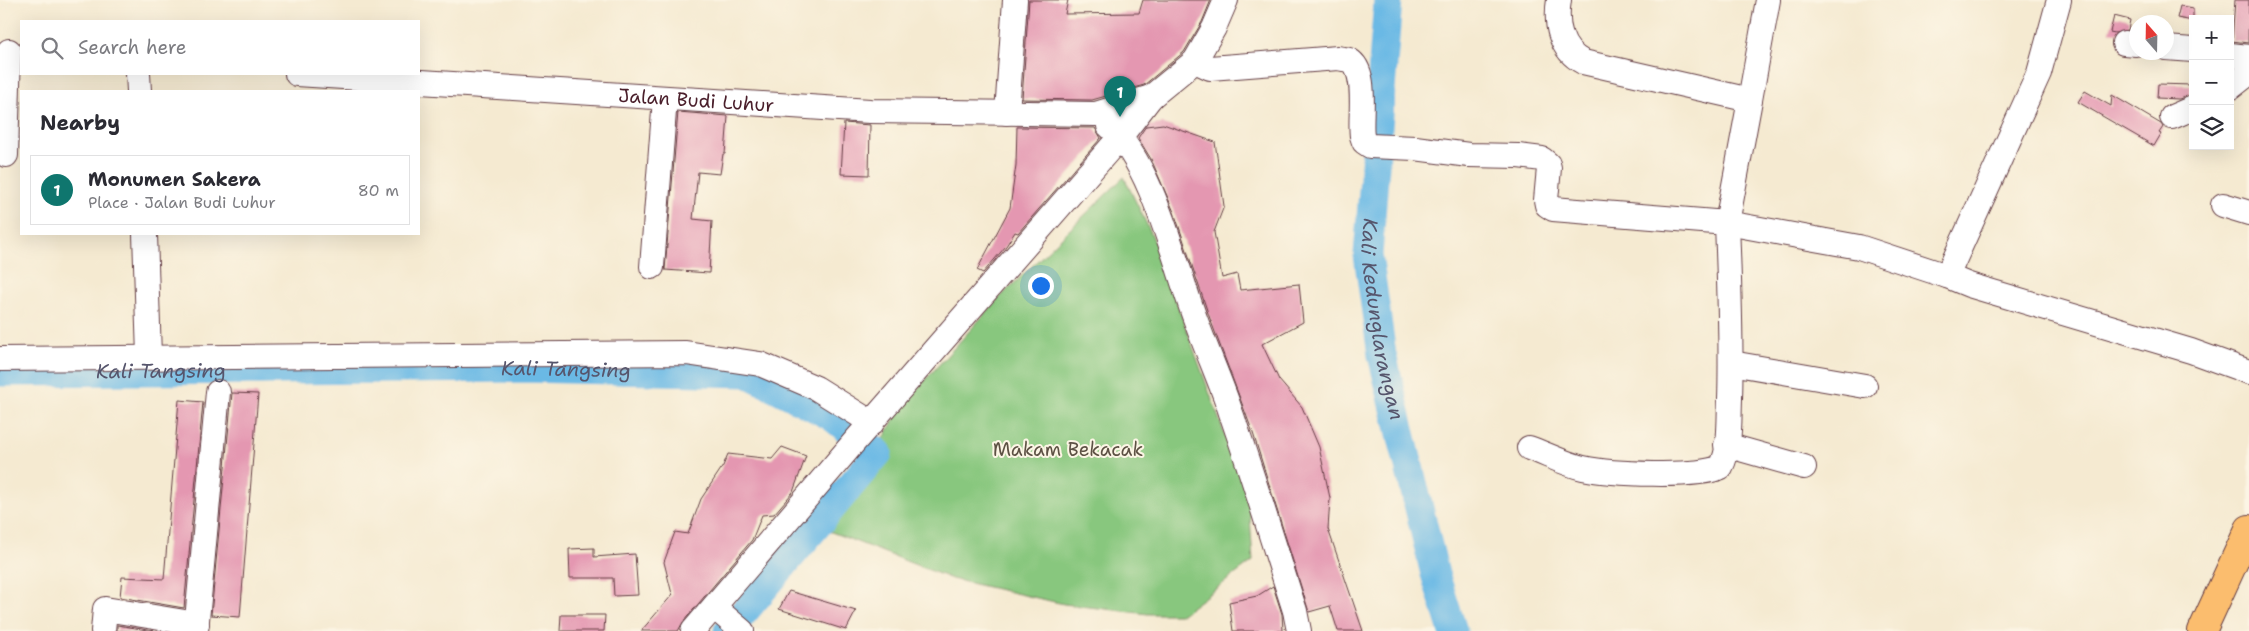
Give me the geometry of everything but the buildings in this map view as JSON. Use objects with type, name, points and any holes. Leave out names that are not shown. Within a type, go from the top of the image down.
[{"type":"main road","points":[[2202,631],[2249,529]]},
{"type":"street","points":[[1007,113],[1015,0]]},
{"type":"street","points":[[693,631],[730,621],[865,430],[1120,136],[1151,97],[1195,61],[1214,28],[1226,0]]},
{"type":"street","points":[[1559,0],[1557,10],[1561,36],[1572,56],[1584,62],[1750,100]]},
{"type":"street","points":[[1529,448],[1582,468],[1630,474],[1715,469],[1721,467],[1725,459],[1730,422],[1731,364],[1727,223],[1768,0]]},
{"type":"street","points":[[1947,276],[2039,72],[2059,0]]},
{"type":"street","points":[[2174,49],[2189,50]]},
{"type":"street","points":[[6,155],[10,51]]},
{"type":"street","points":[[2234,55],[2249,57]]},
{"type":"street","points":[[1195,61],[1210,68],[1338,58],[1350,60],[1355,66],[1363,92],[1362,136],[1364,142],[1381,147],[1542,159],[1549,168],[1547,205],[1553,209],[1727,223],[1859,248],[1947,276],[1977,288],[2191,351],[2249,372]]},
{"type":"street","points":[[2234,85],[2249,70]]},
{"type":"street","points":[[138,75],[139,90]]},
{"type":"street","name":"Jalan Budi Luhur","points":[[312,75],[870,111],[1096,114],[1151,97]]},
{"type":"street","points":[[652,267],[665,98]]},
{"type":"street","points":[[1096,114],[1120,136],[1145,177],[1196,321],[1231,412],[1295,612],[1299,631]]},
{"type":"street","points":[[2223,205],[2249,213]]},
{"type":"street","points":[[144,235],[150,356]]},
{"type":"street","points":[[0,359],[150,356],[686,353],[760,364],[816,388],[865,430]]},
{"type":"street","points":[[1731,364],[1866,386]]},
{"type":"street","points":[[103,631],[105,610],[197,628],[218,392]]},
{"type":"street","points":[[1726,445],[1804,468]]},
{"type":"green space","name":"Makam Bekacak","points":[[1124,177],[1152,235],[1249,501],[1253,561],[1182,614],[1148,614],[1064,604],[952,579],[816,526],[874,457],[900,408],[999,298]]},
{"type":"waterway","name":"Kali Kedunglarangan","points":[[1388,0],[1368,255],[1382,355],[1435,574],[1453,631]]},
{"type":"waterway","name":"Kali Tangsing","points":[[0,372],[524,368],[747,373],[831,416],[878,453],[728,631]]},
{"type":"place","name":"Monumen Sakera","points":[[1120,117]]}]
